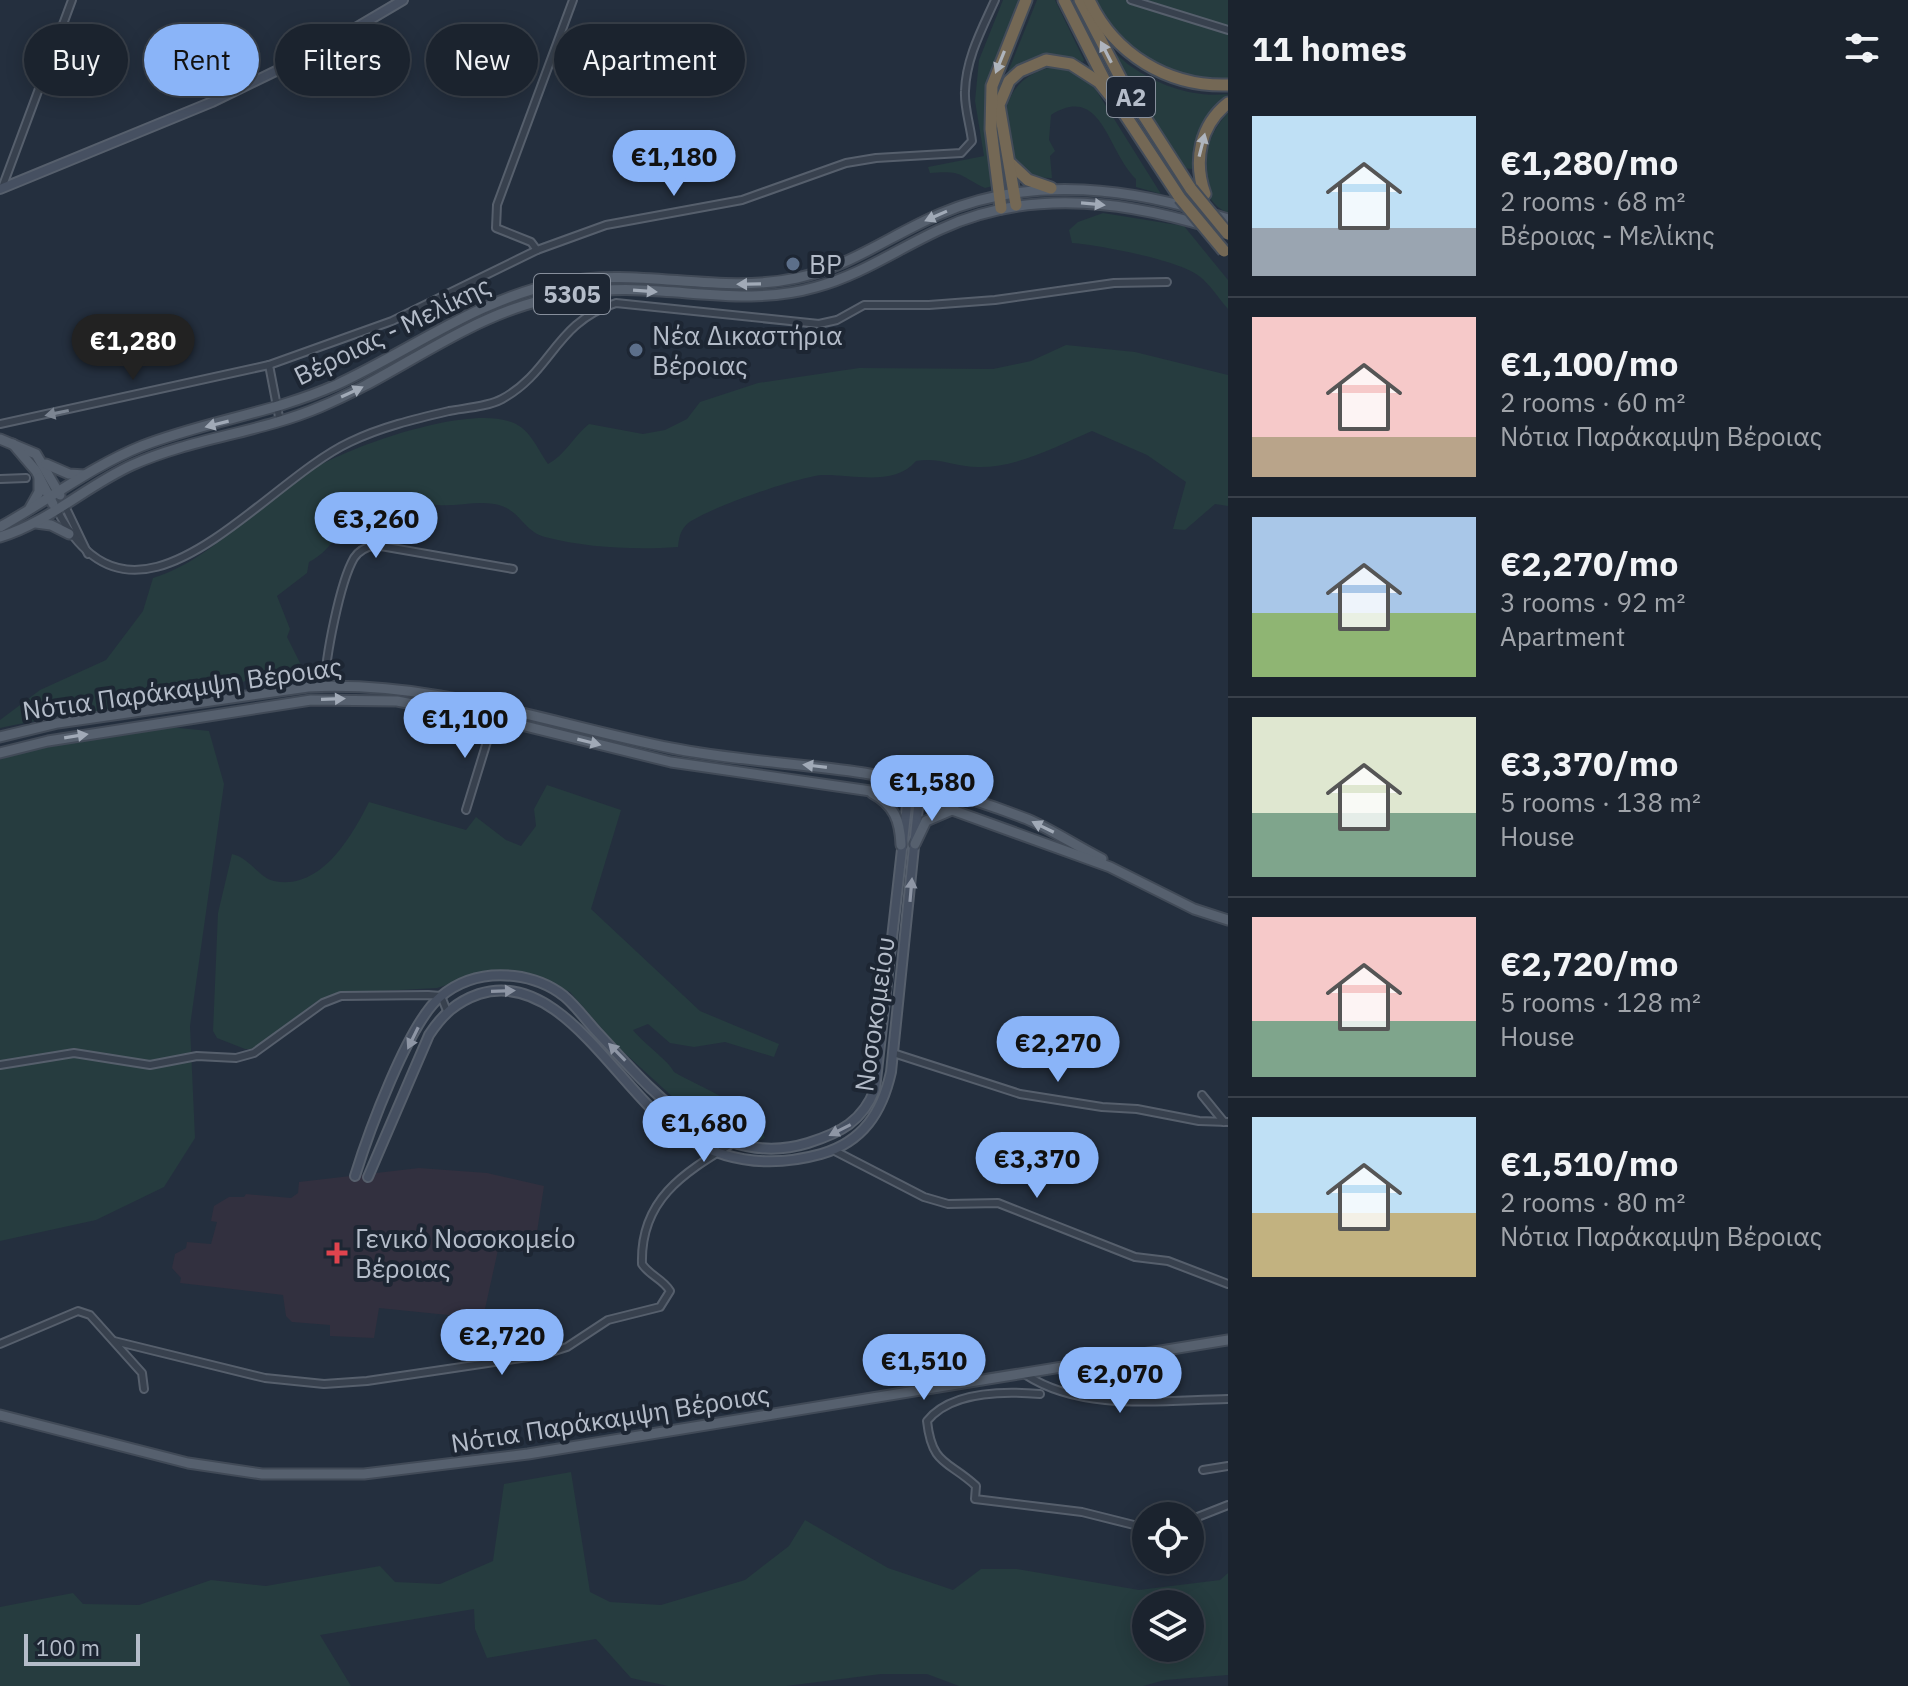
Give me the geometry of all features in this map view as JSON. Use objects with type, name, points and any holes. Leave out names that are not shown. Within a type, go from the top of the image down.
[{"type":"highway","points":[[1001,208],[991,129],[992,86],[1026,0]]},
{"type":"highway","name":"Α2","points":[[1064,0],[1123,112],[1180,198],[1226,253]]},
{"type":"highway","name":"Α2","points":[[1080,0],[1124,85],[1191,189],[1228,233]]},
{"type":"highway","points":[[1089,0],[1109,32],[1142,61],[1187,81],[1228,85]]},
{"type":"highway","points":[[1016,205],[999,105],[1009,81],[1033,63],[1059,61],[1087,72],[1123,112]]},
{"type":"highway","points":[[1228,103],[1214,116],[1200,148],[1199,176],[1205,194],[1228,233]]},
{"type":"highway","points":[[1010,164],[1028,180],[1051,188]]},
{"type":"main road","name":"Βέροιας - Μελίκης","points":[[55,496],[88,475],[158,440],[276,409],[360,374],[465,315],[519,293],[606,276],[747,284],[796,278],[858,256],[939,214],[999,195],[1051,188],[1144,197],[1228,219]]},
{"type":"main road","name":"Βέροιας - Μελίκης","points":[[61,508],[118,472],[149,458],[280,422],[368,385],[469,328],[524,306],[606,290],[748,298],[799,292],[853,273],[943,227],[1001,208],[1042,202],[1114,206],[1173,216],[1228,233]]},
{"type":"main road","points":[[5,440],[27,448],[42,462],[69,474],[88,475]]},
{"type":"main road","points":[[5,440],[36,471],[55,496]]},
{"type":"main road","points":[[42,462],[61,508]]},
{"type":"main road","points":[[27,510],[39,492],[36,471]]},
{"type":"main road","name":"5305","points":[[0,527],[55,496]]},
{"type":"main road","name":"5305","points":[[0,537],[61,508]]},
{"type":"main road","points":[[32,523],[51,525],[69,534]]},
{"type":"main road","name":"Νότια Παράκαμψη Βέροιας","points":[[0,737],[74,721],[325,686],[405,689],[504,707],[675,749],[865,773],[919,785],[1028,820],[1064,837],[1110,867]]},
{"type":"main road","name":"Νότια Παράκαμψη Βέροιας","points":[[0,753],[48,741],[311,700],[397,701],[494,719],[671,762],[862,787],[919,798],[1110,867],[1194,909],[1228,920]]},
{"type":"main road","points":[[908,796],[919,785]]},
{"type":"main road","points":[[919,785],[919,798]]},
{"type":"main road","points":[[862,787],[892,808],[900,826],[901,845]]},
{"type":"main road","points":[[915,844],[926,821],[954,809]]},
{"type":"main road","name":"Νότια Παράκαμψη Βέροιας","points":[[0,1415],[188,1463],[262,1474],[364,1474],[445,1467],[1228,1340]]},
{"type":"street","points":[[12,179],[72,0]]},
{"type":"street","points":[[1,188],[12,179],[212,102],[315,52],[403,0]]},
{"type":"street","points":[[537,250],[531,242],[496,228],[497,205],[538,105],[573,0]]},
{"type":"street","points":[[0,424],[224,378],[269,365],[392,321],[537,250],[606,225],[742,200],[846,163],[966,151],[972,141],[964,89],[974,46],[995,0]]},
{"type":"street","points":[[1131,0],[1228,30]]},
{"type":"street","points":[[0,175],[12,179]]},
{"type":"street","points":[[61,508],[69,534],[88,554],[112,568],[149,571],[174,563],[326,454],[349,442],[420,418],[499,401],[535,374],[574,325],[589,313],[616,303],[819,324],[837,320],[864,305],[929,305],[995,300],[1114,283],[1167,282]]},
{"type":"street","points":[[269,365],[280,422]]},
{"type":"street","points":[[0,479],[26,478]]},
{"type":"street","points":[[61,508],[88,554]]},
{"type":"street","points":[[325,686],[328,646],[351,567],[357,553],[365,547],[375,545],[513,569]]},
{"type":"street","points":[[466,810],[494,719]]},
{"type":"street","name":"Νοσοκομείου","points":[[355,1176],[421,1022],[441,996],[475,978],[492,975],[523,977],[550,987],[565,997],[674,1111],[704,1131],[733,1143],[775,1150],[796,1146],[849,1127],[869,1104],[875,1089],[908,796]]},
{"type":"street","name":"Νοσοκομείου","points":[[447,1011],[470,997],[501,989],[520,991],[551,1005],[648,1108],[687,1138],[752,1162],[774,1163],[833,1150],[869,1126],[879,1112],[893,1053],[919,798]]},
{"type":"street","points":[[0,1065],[74,1053],[150,1065],[197,1056],[236,1058],[254,1053],[323,1003],[341,996],[441,996],[447,1011],[429,1035],[368,1177]]},
{"type":"street","points":[[893,1053],[1020,1094],[1226,1122]]},
{"type":"street","points":[[1202,1095],[1226,1122]]},
{"type":"street","points":[[114,1341],[265,1378],[324,1384],[367,1381],[542,1355],[567,1347],[608,1320],[660,1307],[670,1291],[666,1283],[649,1274],[642,1264],[649,1223],[662,1197],[677,1178],[733,1143]]},
{"type":"street","points":[[833,1150],[924,1197],[948,1204],[998,1203],[1135,1257],[1168,1261],[1228,1284]]},
{"type":"street","points":[[0,1344],[78,1311],[90,1315],[142,1373],[144,1389]]},
{"type":"street","points":[[1026,1375],[1061,1390],[1098,1400],[1228,1399]]},
{"type":"street","points":[[1040,1394],[992,1393],[934,1413],[927,1421],[930,1443],[936,1456],[976,1486],[975,1499],[1082,1512],[1132,1524]]},
{"type":"street","points":[[1203,1470],[1228,1466]]},
{"type":"street","points":[[1204,1514],[1228,1505]]},
{"type":"shaded area","name":"Γενικό Νοσοκομείο Βέροιας","points":[[419,1168],[487,1173],[544,1186],[534,1252],[498,1250],[485,1309],[458,1316],[379,1308],[374,1338],[330,1336],[330,1325],[292,1322],[286,1316],[283,1295],[180,1283],[181,1278],[172,1268],[175,1254],[186,1248],[187,1242],[211,1244],[217,1222],[211,1221],[214,1206],[229,1197],[244,1197],[246,1194],[291,1198],[298,1193],[299,1182]]},
{"type":"green space","points":[[1003,0],[1021,0],[991,70],[986,95],[993,186],[985,188],[955,173],[930,173],[928,167],[984,156],[975,101],[979,60]]},
{"type":"green space","points":[[1037,0],[1055,0],[1084,60],[1041,58],[1023,65],[1005,79]]},
{"type":"green space","points":[[1094,0],[1228,0],[1228,81],[1186,76],[1150,59],[1119,33]]},
{"type":"green space","points":[[1113,52],[1143,74],[1166,85],[1203,94],[1228,94],[1203,125],[1196,139],[1192,169],[1183,168]]},
{"type":"green space","points":[[1054,67],[1074,71],[1091,82],[1161,194],[1136,187],[1136,179],[1102,124],[1082,108],[1068,107],[1051,115],[1049,140],[1055,151],[1050,156],[1052,178],[1033,175],[1019,164],[1009,147],[1005,128],[1006,108],[1015,90],[1030,75]]},
{"type":"green space","points":[[1228,113],[1228,213],[1216,205],[1208,193],[1204,165],[1212,136]]},
{"type":"green space","points":[[1103,213],[1184,226],[1228,280],[1228,309],[1199,276],[1175,264],[1138,254],[1072,243],[1069,230],[1078,222]]},
{"type":"green space","points":[[1066,345],[1135,352],[1228,375],[1228,506],[1215,504],[1185,530],[1173,529],[1186,482],[1147,455],[1092,431],[1007,464],[978,467],[925,460],[916,461],[907,469],[884,477],[822,475],[793,481],[731,502],[697,518],[683,529],[678,547],[612,547],[561,541],[538,535],[502,506],[485,503],[439,505],[404,495],[386,494],[371,499],[354,511],[328,547],[309,562],[307,573],[277,596],[290,629],[287,637],[302,667],[294,683],[265,687],[248,680],[158,704],[0,728],[0,720],[40,690],[106,660],[143,611],[153,578],[209,549],[312,469],[366,445],[429,425],[486,418],[508,421],[522,428],[548,464],[589,424],[643,434],[665,430],[687,419],[700,402],[758,383],[859,368],[993,369],[1031,361]]},
{"type":"green space","points":[[169,727],[209,731],[224,784],[190,1026],[195,1138],[164,1187],[96,1220],[0,1241],[0,760],[18,752]]},
{"type":"green space","points":[[547,785],[621,810],[591,909],[700,1011],[779,1044],[774,1057],[725,1042],[694,1047],[670,1043],[648,1024],[633,1030],[674,1072],[726,1099],[750,1116],[765,1138],[754,1143],[699,1121],[617,1046],[570,992],[525,972],[493,971],[437,988],[344,993],[316,1002],[254,1049],[245,1049],[217,1038],[213,1031],[218,913],[232,854],[274,881],[291,882],[306,878],[333,858],[344,845],[369,802],[466,830],[476,817],[506,840],[521,846],[536,826],[534,809]]},
{"type":"green space","points":[[571,1472],[590,1592],[610,1602],[661,1605],[745,1580],[789,1546],[805,1520],[888,1568],[953,1590],[981,1569],[1017,1569],[1139,1590],[1220,1580],[1228,1573],[1228,1675],[1165,1680],[1143,1686],[959,1686],[927,1674],[881,1674],[786,1686],[668,1686],[631,1678],[596,1639],[487,1658],[475,1629],[474,1609],[320,1635],[351,1686],[0,1686],[0,1607],[73,1593],[83,1604],[139,1605],[211,1580],[266,1586],[380,1566],[395,1582],[440,1584],[493,1561],[504,1484]]},
{"type":"place","name":"BP","points":[[793,264]]},
{"type":"place","name":"Νέα Δικαστήρια Βέροιας","points":[[636,350]]},
{"type":"place","name":"Γενικό Νοσοκομείο Βέροιας","points":[[337,1253]]}]
